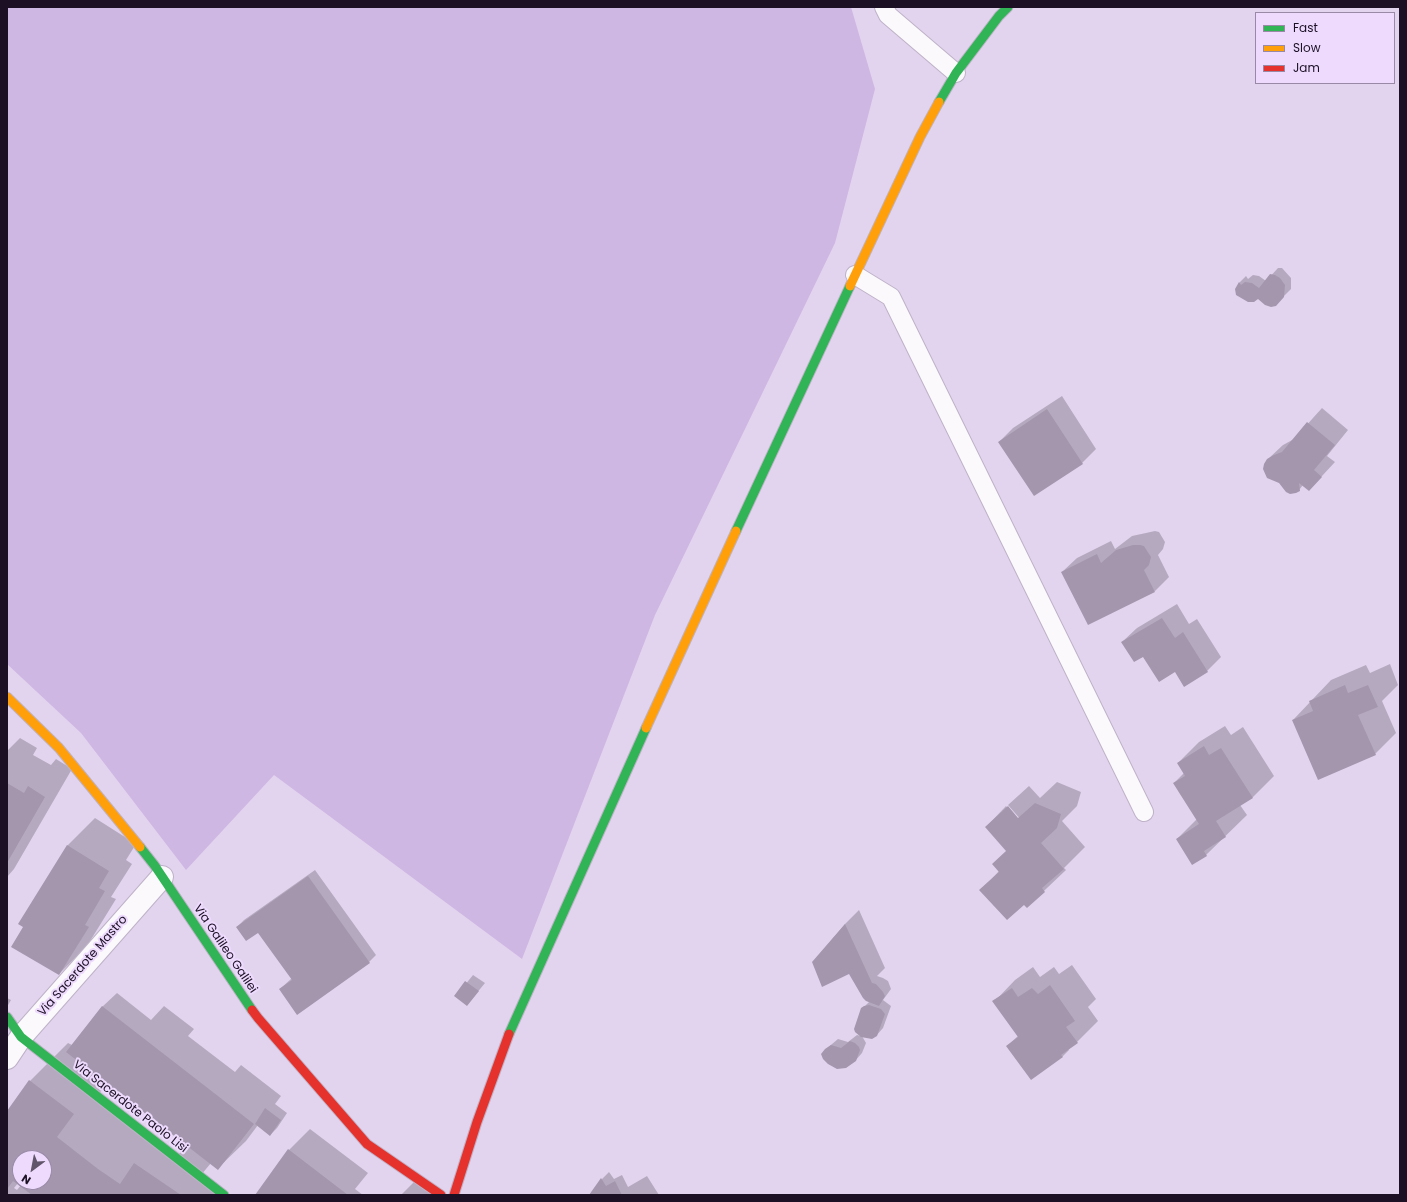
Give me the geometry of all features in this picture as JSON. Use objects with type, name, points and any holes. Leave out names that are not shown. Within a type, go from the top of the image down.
[{"type":"street","points":[[454,1195],[477,1122],[513,1024],[681,649],[855,275],[920,137],[956,73],[999,16],[1008,7]]},
{"type":"street","name":"Via Galileo Galilei","points":[[7,697],[59,748],[150,860],[258,1018],[367,1144],[441,1195]]},
{"type":"street","name":"Via Sacerdote Mastro","points":[[7,1058],[21,1037],[162,877]]},
{"type":"street","name":"Via Sacerdote Paolo Lisi","points":[[7,1017],[21,1037],[224,1195]]},
{"type":"lane","points":[[884,7],[888,15],[956,73]]},
{"type":"lane","points":[[855,275],[891,297],[1144,812]]},
{"type":"shaded area","points":[[7,7],[851,7],[875,89],[835,243],[655,615],[522,959],[274,775],[186,870],[81,733],[7,664]]},
{"type":"building","points":[[1270,274],[1280,278],[1285,285],[1284,297],[1276,306],[1271,307],[1265,305],[1258,299],[1254,302],[1248,302],[1236,295],[1235,289],[1239,282],[1241,285],[1245,282],[1252,283],[1259,288]]},
{"type":"building","points":[[1047,409],[1083,464],[1034,496],[998,442]]},
{"type":"building","points":[[1307,422],[1335,445],[1314,470],[1322,477],[1309,491],[1299,483],[1300,491],[1290,494],[1286,492],[1279,483],[1267,478],[1263,469],[1264,464],[1267,459],[1282,452]]},
{"type":"building","points":[[1133,545],[1144,546],[1151,557],[1149,565],[1144,570],[1155,592],[1088,625],[1061,572],[1097,554],[1101,563],[1116,550]]},
{"type":"building","points":[[1162,618],[1175,638],[1183,632],[1208,672],[1184,687],[1175,672],[1159,682],[1143,657],[1134,662],[1121,642]]},
{"type":"building","points":[[1345,685],[1348,693],[1368,685],[1378,707],[1358,715],[1376,755],[1318,780],[1292,720],[1313,711],[1309,701]]},
{"type":"building","points":[[1204,746],[1209,755],[1221,748],[1253,798],[1216,821],[1226,837],[1204,851],[1207,856],[1192,865],[1176,839],[1199,824],[1173,783],[1185,776],[1177,763]]},
{"type":"building","points":[[7,783],[24,793],[28,786],[45,797],[7,863]]},
{"type":"building","points":[[1035,803],[1061,814],[1057,828],[1041,843],[1064,869],[1042,888],[1045,892],[1027,908],[1024,905],[1007,920],[979,890],[999,872],[992,864],[1006,851],[985,827],[1008,806],[1018,818]]},
{"type":"building","points":[[67,845],[109,871],[99,888],[105,891],[85,925],[89,927],[59,975],[11,947],[23,927],[18,924]]},
{"type":"building","points":[[308,876],[370,963],[297,1015],[279,989],[292,980],[258,933],[246,941],[236,927]]},
{"type":"building","points":[[845,924],[872,983],[876,984],[885,996],[879,1006],[866,1001],[863,998],[849,974],[822,987],[812,962]]},
{"type":"building","points":[[465,981],[479,991],[467,1006],[454,996]]},
{"type":"building","points":[[1050,985],[1075,1021],[1066,1027],[1078,1043],[1061,1055],[1063,1057],[1031,1080],[1006,1046],[1018,1037],[992,1001],[1012,988],[1018,997],[1032,988],[1038,994]]},
{"type":"building","points":[[869,1005],[881,1009],[885,1014],[877,1036],[872,1039],[861,1037],[855,1032],[854,1029],[861,1008]]},
{"type":"building","points":[[102,1006],[254,1124],[218,1170],[66,1052]]},
{"type":"building","points":[[850,1041],[855,1043],[860,1050],[856,1061],[846,1068],[837,1069],[823,1059],[821,1054],[831,1045],[841,1048]]},
{"type":"building","points":[[29,1080],[74,1114],[57,1137],[98,1169],[120,1184],[134,1163],[181,1195],[32,1195],[25,1190],[52,1190],[52,1150],[12,1150],[12,1182],[7,1189],[7,1111]]},
{"type":"building","points":[[265,1108],[281,1120],[270,1136],[255,1124]]},
{"type":"building","points":[[288,1149],[348,1195],[255,1195]]},
{"type":"building","points":[[601,1178],[606,1186],[615,1181],[622,1195],[589,1195]]},
{"type":"traffic: fast","points":[[939,102],[956,73],[999,16],[1008,7]]},
{"type":"traffic: fast","points":[[736,531],[850,286]]},
{"type":"traffic: fast","points":[[509,1034],[646,728]]},
{"type":"traffic: fast","points":[[140,847],[155,866],[252,1010]]},
{"type":"traffic: fast","points":[[7,1017],[21,1037],[224,1195]]},
{"type":"traffic: slow","points":[[850,286],[920,137],[939,102]]},
{"type":"traffic: slow","points":[[646,728],[736,531]]},
{"type":"traffic: slow","points":[[7,697],[59,748],[140,847]]},
{"type":"traffic: jam","points":[[252,1010],[367,1144],[441,1195]]},
{"type":"traffic: jam","points":[[454,1195],[477,1122],[509,1034]]}]
